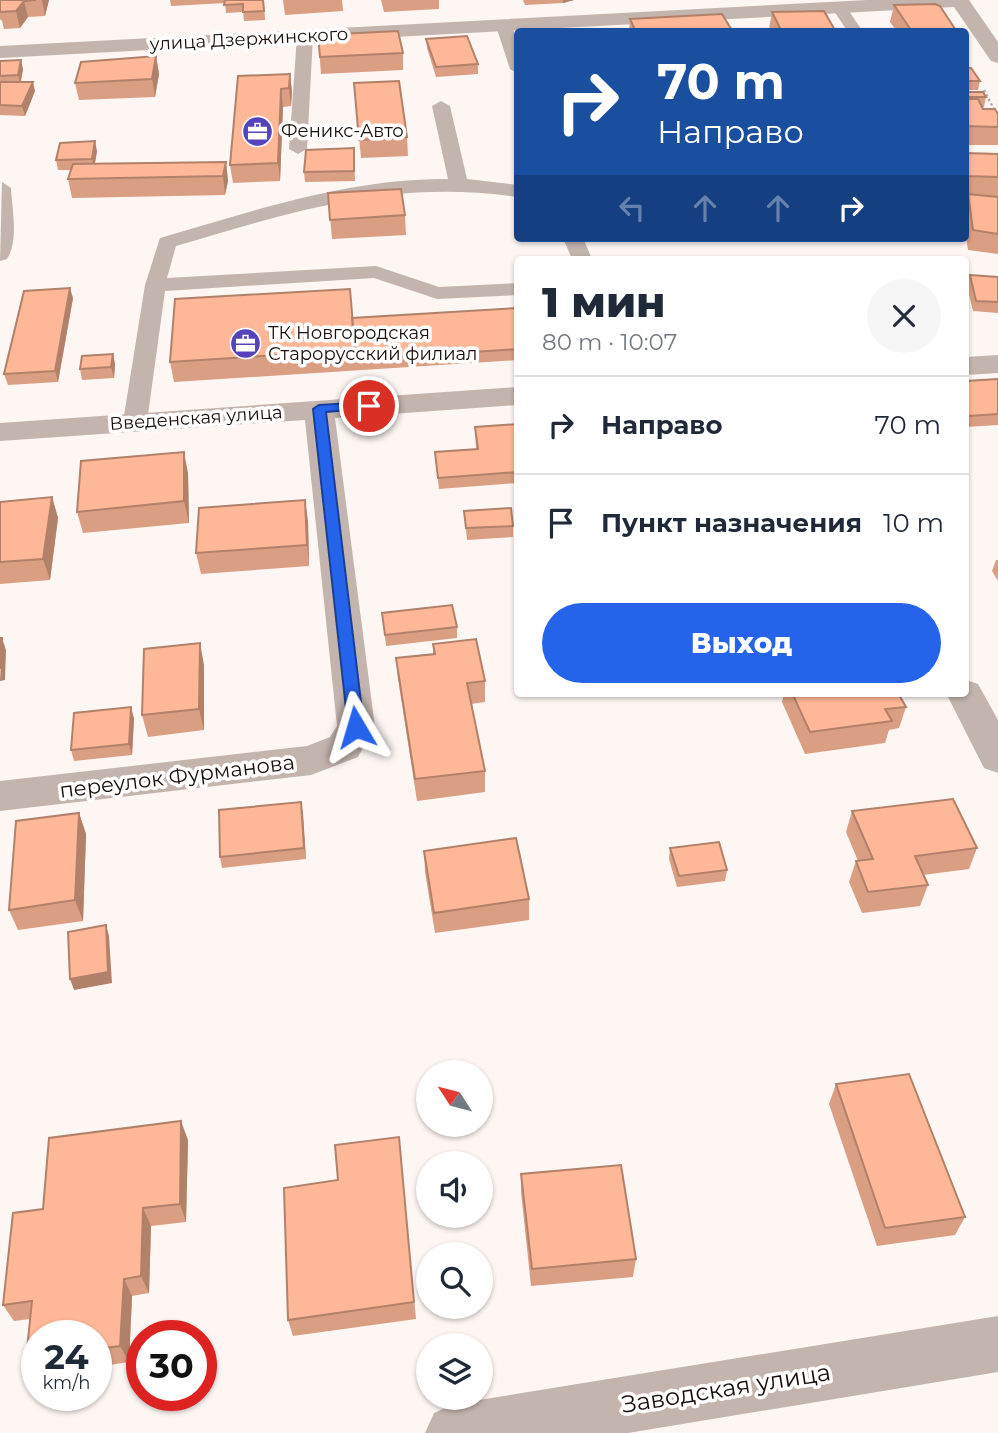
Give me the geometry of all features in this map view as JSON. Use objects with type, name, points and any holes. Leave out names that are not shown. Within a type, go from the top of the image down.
[{"type":"street","name":"улица Дзержинского","points":[[0,52],[505,26],[599,26],[811,5],[840,8],[961,0]]},
{"type":"street","points":[[961,0],[997,54]]},
{"type":"street","points":[[969,366],[998,364]]},
{"type":"street","name":"Введенская улица","points":[[0,432],[514,396]]},
{"type":"street","name":"переулок Фурманова","points":[[0,796],[311,760],[344,747],[356,727],[319,409]]},
{"type":"street","points":[[967,697],[998,758]]},
{"type":"street","name":"Заводская улица","points":[[454,1433],[998,1344]]},
{"type":"lane","points":[[840,8],[853,28]]},
{"type":"lane","points":[[505,26],[514,56]]},
{"type":"lane","points":[[298,149],[305,36]]},
{"type":"lane","points":[[441,106],[458,183]]},
{"type":"lane","points":[[135,422],[155,285],[167,242],[296,207],[395,187],[458,183],[514,190]]},
{"type":"lane","points":[[1,245],[2,188]]},
{"type":"lane","points":[[155,285],[376,272],[437,293],[514,289]]},
{"type":"building","points":[[0,0],[36,0],[24,1],[16,11],[0,12]]},
{"type":"building","points":[[225,0],[263,0],[264,11],[243,12],[243,4],[224,5]]},
{"type":"building","points":[[935,4],[940,6],[954,28],[910,28],[894,5]]},
{"type":"building","points":[[824,11],[834,28],[780,28],[772,12]]},
{"type":"building","points":[[722,14],[731,28],[634,28],[630,19]]},
{"type":"building","points":[[398,31],[403,53],[320,57],[318,35]]},
{"type":"building","points":[[467,36],[478,64],[436,67],[426,39]]},
{"type":"building","points":[[156,56],[152,79],[75,83],[81,62]]},
{"type":"building","points":[[21,60],[18,75],[0,76],[0,61]]},
{"type":"building","points":[[969,68],[971,68],[980,81],[969,81]]},
{"type":"building","points":[[290,74],[289,88],[281,89],[278,163],[230,165],[238,76]]},
{"type":"building","points":[[399,81],[407,137],[359,140],[354,83]]},
{"type":"building","points":[[0,82],[33,82],[22,106],[0,105]]},
{"type":"building","points":[[969,92],[983,92],[986,97],[969,97]]},
{"type":"building","points":[[969,99],[978,99],[983,109],[995,109],[998,114],[998,127],[969,126]]},
{"type":"building","points":[[95,141],[92,159],[56,160],[60,143]]},
{"type":"building","points":[[354,148],[354,171],[304,172],[306,150]]},
{"type":"building","points":[[969,153],[998,154],[998,177],[969,176]]},
{"type":"building","points":[[226,162],[223,176],[68,179],[73,164]]},
{"type":"building","points":[[401,189],[405,215],[330,220],[328,193]]},
{"type":"building","points":[[969,194],[998,197],[998,234],[973,230]]},
{"type":"building","points":[[970,275],[998,277],[998,302],[976,301]]},
{"type":"building","points":[[70,288],[55,371],[4,374],[24,291]]},
{"type":"building","points":[[350,289],[355,350],[170,362],[175,299]]},
{"type":"building","points":[[514,308],[514,349],[356,360],[352,318]]},
{"type":"building","points":[[113,354],[111,367],[80,369],[82,356]]},
{"type":"building","points":[[998,379],[998,414],[969,416],[969,381]]},
{"type":"building","points":[[514,424],[514,472],[438,478],[435,452],[478,449],[475,427]]},
{"type":"building","points":[[184,452],[184,501],[77,512],[81,461]]},
{"type":"building","points":[[52,497],[43,559],[0,562],[0,502]]},
{"type":"building","points":[[305,500],[307,545],[196,553],[199,508]]},
{"type":"building","points":[[511,508],[513,526],[466,528],[464,511]]},
{"type":"building","points":[[452,605],[457,627],[385,635],[382,613]]},
{"type":"building","points":[[0,638],[2,638],[0,669]]},
{"type":"building","points":[[476,639],[485,681],[467,683],[485,771],[415,779],[396,658],[435,654],[433,644]]},
{"type":"building","points":[[200,643],[199,709],[142,715],[144,649]]},
{"type":"building","points":[[794,697],[900,697],[906,707],[885,709],[892,721],[810,732]]},
{"type":"building","points":[[131,707],[129,744],[71,750],[74,713]]},
{"type":"building","points":[[953,799],[977,848],[915,856],[928,885],[868,892],[856,861],[873,859],[852,811]]},
{"type":"building","points":[[301,802],[304,848],[220,857],[219,810]]},
{"type":"building","points":[[79,813],[75,900],[9,910],[16,821]]},
{"type":"building","points":[[516,838],[529,899],[434,913],[424,851]]},
{"type":"building","points":[[719,842],[727,870],[679,876],[670,848]]},
{"type":"building","points":[[106,925],[108,972],[70,979],[68,932]]},
{"type":"building","points":[[909,1074],[965,1217],[885,1228],[836,1084]]},
{"type":"building","points":[[181,1121],[180,1204],[143,1208],[141,1276],[124,1279],[120,1346],[112,1347],[112,1320],[30,1320],[32,1301],[3,1305],[13,1213],[43,1209],[49,1138]]},
{"type":"building","points":[[399,1137],[414,1302],[288,1320],[284,1188],[338,1180],[335,1145]]},
{"type":"building","points":[[621,1165],[636,1259],[532,1269],[521,1174]]},
{"type":"place","name":"Феникс-Авто","points":[[258,131]]},
{"type":"place","name":"ТК Новгородская Старорусский филиал","points":[[245,343]]},
{"type":"route","points":[[356,727],[319,409],[369,406]]}]
